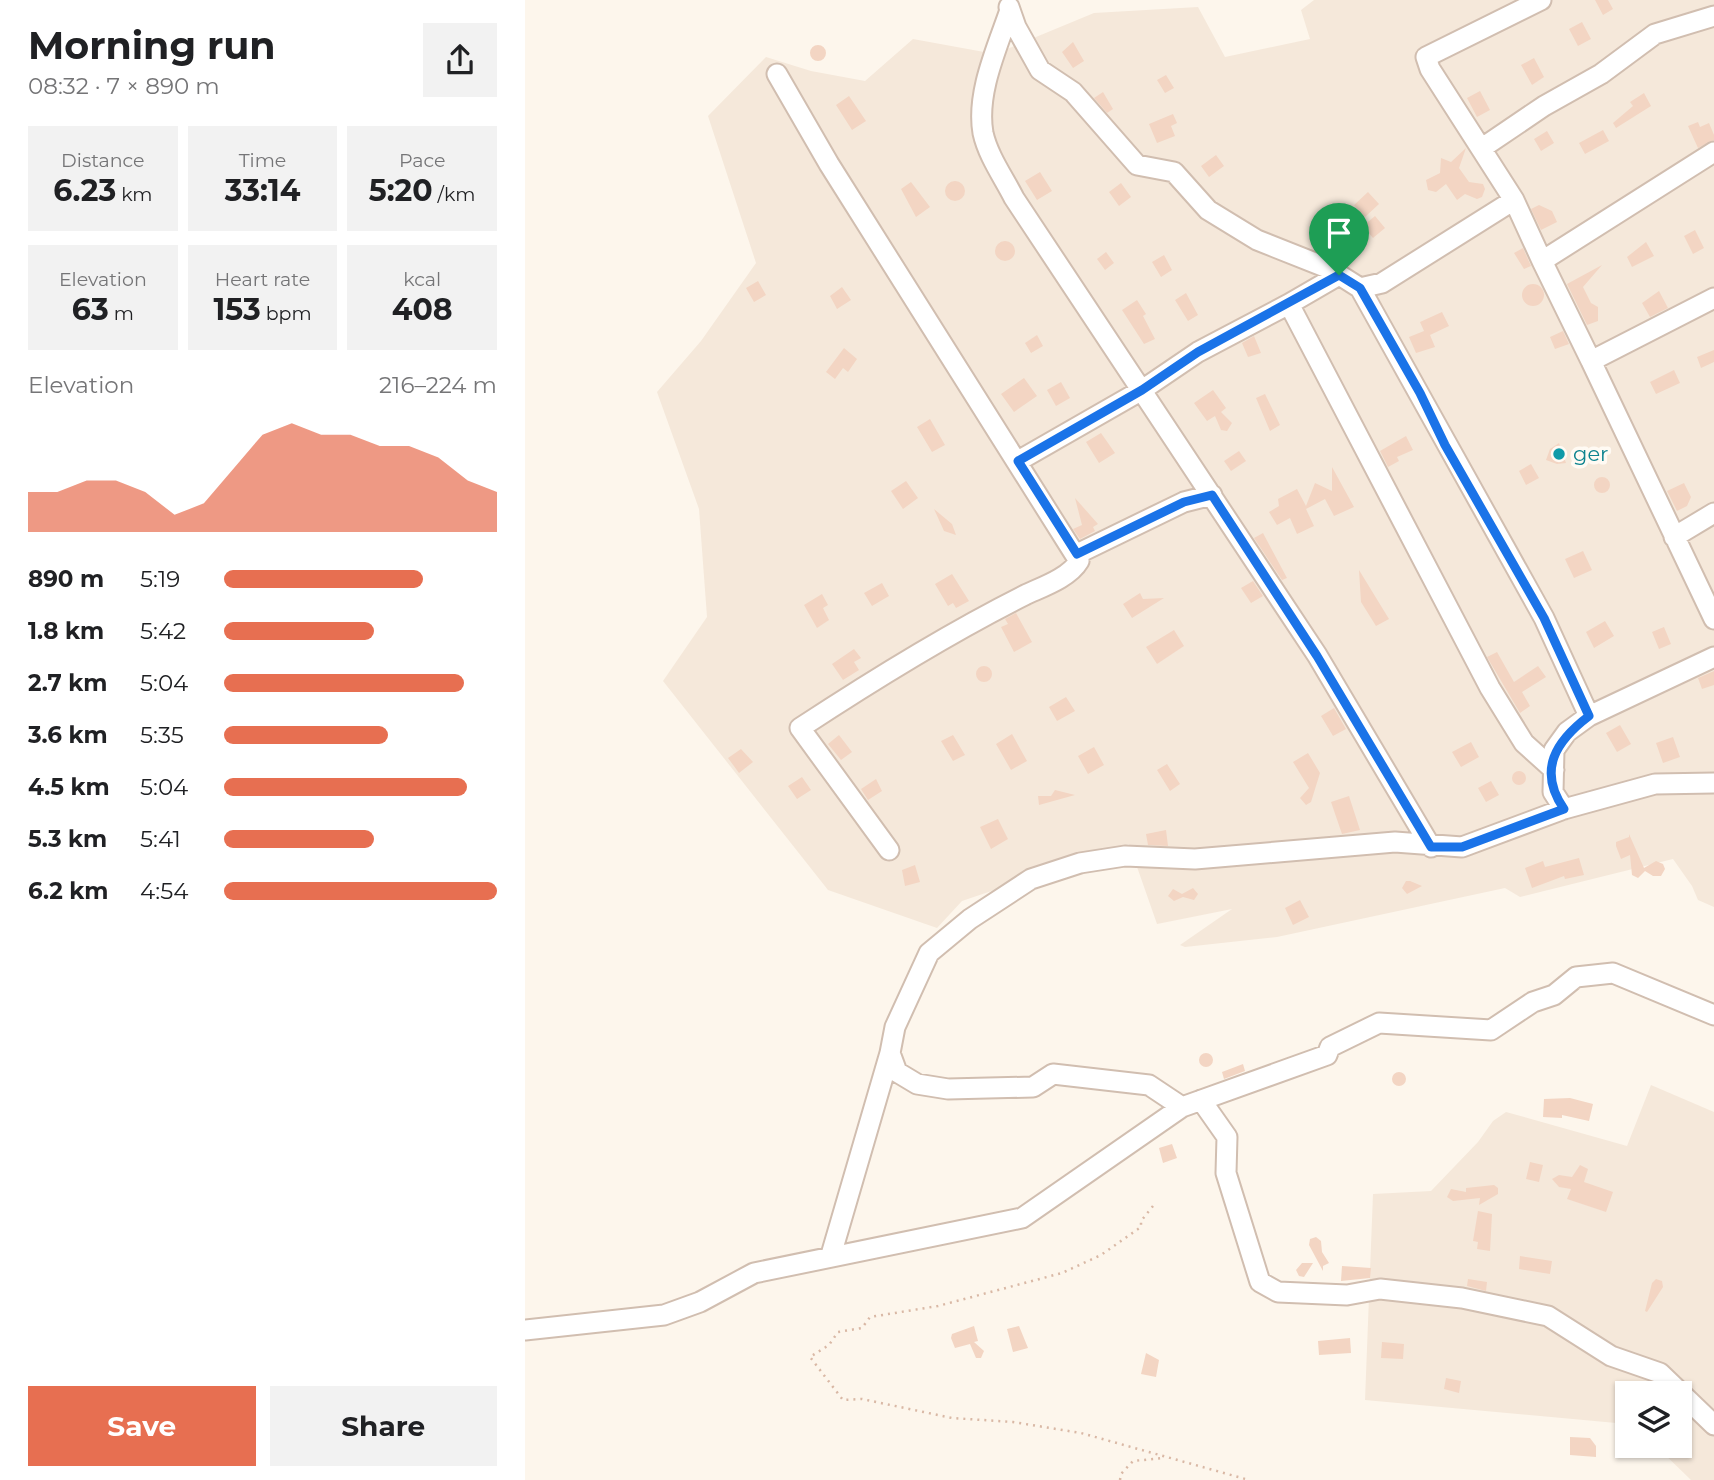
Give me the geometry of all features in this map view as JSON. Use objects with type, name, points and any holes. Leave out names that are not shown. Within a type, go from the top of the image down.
[{"type":"street","points":[[1541,0],[1426,57],[1430,69],[1514,201],[1714,619]]},
{"type":"street","points":[[1009,5],[1040,70],[1073,92],[1137,166],[1174,172],[1208,210],[1227,222],[1257,240],[1339,275],[1360,288],[1544,618],[1589,716]]},
{"type":"street","points":[[1009,5],[984,97],[983,132],[988,148],[1014,198],[1317,656],[1431,847]]},
{"type":"street","points":[[1482,148],[1544,106],[1601,74],[1655,34],[1714,16]]},
{"type":"street","points":[[777,74],[829,164],[1079,561],[1075,567],[943,638],[800,729],[889,850]]},
{"type":"street","points":[[1542,261],[1714,152]]},
{"type":"street","points":[[1360,288],[1382,283],[1514,201]]},
{"type":"street","points":[[1018,461],[1142,390],[1198,352],[1339,275]]},
{"type":"street","points":[[1591,361],[1714,298]]},
{"type":"street","points":[[1289,304],[1490,688],[1524,743],[1554,770]]},
{"type":"street","points":[[1077,554],[1184,502],[1212,495]]},
{"type":"street","points":[[1674,537],[1714,513]]},
{"type":"street","points":[[1564,809],[1553,792],[1554,750],[1567,732],[1589,716],[1714,657]]},
{"type":"street","points":[[831,1255],[890,1053],[895,1027],[929,953],[970,919],[1031,879],[1080,863],[1125,856],[1195,859],[1395,842],[1431,847],[1462,847],[1564,809],[1655,784],[1714,783]]},
{"type":"street","points":[[525,1330],[664,1315],[700,1302],[754,1273],[831,1255],[1022,1219],[1182,1107],[1306,1065],[1327,1055],[1330,1046],[1379,1023],[1492,1030],[1533,1002],[1554,995],[1576,977],[1613,973],[1714,1015]]},
{"type":"street","points":[[890,1053],[897,1072],[916,1084],[948,1089],[1033,1087],[1053,1074],[1149,1085],[1182,1107]]},
{"type":"street","points":[[1201,1100],[1227,1137],[1226,1173],[1259,1282],[1278,1292],[1347,1295],[1380,1289],[1462,1297],[1548,1316],[1611,1356],[1660,1373],[1714,1425]]},
{"type":"path","points":[[1153,1206],[1141,1221],[1141,1227],[1101,1255],[1062,1273],[938,1306],[870,1317],[862,1328],[838,1332],[829,1345],[810,1357],[843,1400],[862,1399],[952,1418],[1013,1422],[1081,1433],[1249,1480]]},
{"type":"path","points":[[1120,1480],[1121,1474],[1133,1461],[1167,1458]]},
{"type":"shaded area","points":[[1314,0],[1714,0],[1714,907],[1698,900],[1692,886],[1673,859],[1520,897],[1505,888],[1277,937],[1185,947],[1180,945],[1232,909],[1157,924],[1129,844],[962,901],[937,928],[828,890],[663,681],[707,617],[699,509],[657,392],[701,341],[756,263],[708,116],[766,57],[811,71],[865,81],[913,39],[995,54],[1094,13],[1198,7],[1225,57],[1310,39],[1301,10]]},
{"type":"shaded area","points":[[1651,1085],[1714,1112],[1714,1480],[1691,1480],[1668,1458],[1692,1458],[1692,1381],[1615,1381],[1615,1423],[1365,1400],[1373,1194],[1431,1191],[1478,1142],[1493,1121],[1506,1112],[1627,1146]]},
{"type":"building","points":[[1595,0],[1608,0],[1613,9],[1603,15]]},
{"type":"building","points":[[1582,22],[1591,39],[1578,46],[1569,29]]},
{"type":"building","points":[[1073,42],[1084,61],[1073,68],[1062,52]]},
{"type":"building","points":[[818,45],[826,53],[818,61],[810,53]]},
{"type":"building","points":[[1534,58],[1544,77],[1532,85],[1521,65]]},
{"type":"building","points":[[1166,75],[1174,88],[1165,93],[1157,80]]},
{"type":"building","points":[[1480,91],[1490,110],[1477,117],[1467,98]]},
{"type":"building","points":[[1103,92],[1113,109],[1107,113],[1094,98]]},
{"type":"building","points":[[1644,93],[1651,106],[1616,128],[1613,123],[1633,106],[1630,102]]},
{"type":"building","points":[[849,96],[866,121],[852,130],[836,105]]},
{"type":"building","points":[[1173,114],[1177,123],[1171,126],[1175,136],[1157,143],[1149,124]]},
{"type":"building","points":[[1698,122],[1700,127],[1709,123],[1714,140],[1698,148],[1688,126]]},
{"type":"building","points":[[1603,130],[1609,141],[1585,154],[1579,143]]},
{"type":"building","points":[[1547,131],[1554,143],[1541,151],[1534,139]]},
{"type":"building","points":[[1466,148],[1459,168],[1469,182],[1483,184],[1485,189],[1482,197],[1477,199],[1465,194],[1457,200],[1446,184],[1436,192],[1428,190],[1426,180],[1440,173],[1441,158],[1451,162]]},
{"type":"building","points":[[1216,155],[1224,166],[1209,177],[1201,166]]},
{"type":"building","points":[[1040,172],[1052,191],[1037,200],[1025,181]]},
{"type":"building","points":[[951,181],[959,181],[965,191],[959,201],[951,201],[945,195],[945,187]]},
{"type":"building","points":[[911,182],[930,207],[916,217],[901,189]]},
{"type":"building","points":[[1121,183],[1131,197],[1119,206],[1109,192]]},
{"type":"building","points":[[1368,192],[1379,204],[1365,217],[1354,205]]},
{"type":"building","points":[[1539,205],[1552,211],[1557,222],[1541,230],[1531,209]]},
{"type":"building","points":[[1375,216],[1385,228],[1373,238],[1363,226]]},
{"type":"building","points":[[1695,230],[1704,248],[1693,254],[1684,236]]},
{"type":"building","points":[[1005,241],[1012,244],[1015,251],[1012,258],[1005,261],[998,258],[995,251],[998,244]]},
{"type":"building","points":[[1646,242],[1654,256],[1632,267],[1627,257]]},
{"type":"building","points":[[1523,248],[1531,266],[1524,269],[1514,253]]},
{"type":"building","points":[[1106,252],[1114,263],[1105,270],[1097,259]]},
{"type":"building","points":[[1164,255],[1172,270],[1161,277],[1152,262]]},
{"type":"building","points":[[1602,265],[1583,287],[1591,303],[1598,307],[1598,321],[1587,325],[1567,284]]},
{"type":"building","points":[[758,281],[766,295],[754,302],[746,288]]},
{"type":"building","points":[[1533,284],[1541,287],[1544,295],[1541,303],[1533,306],[1525,303],[1522,295],[1525,287]]},
{"type":"building","points":[[842,287],[851,300],[837,309],[830,296]]},
{"type":"building","points":[[1659,291],[1668,308],[1650,317],[1642,303]]},
{"type":"building","points":[[1186,293],[1198,315],[1188,321],[1175,300]]},
{"type":"building","points":[[1137,300],[1146,314],[1143,316],[1155,339],[1144,344],[1122,310]]},
{"type":"building","points":[[1442,312],[1449,326],[1430,335],[1435,347],[1416,353],[1409,337],[1424,331],[1420,322]]},
{"type":"building","points":[[1563,331],[1569,344],[1555,349],[1550,337]]},
{"type":"building","points":[[1037,335],[1043,346],[1031,353],[1025,343]]},
{"type":"building","points":[[1254,336],[1261,353],[1248,357],[1242,343]]},
{"type":"building","points":[[844,348],[857,359],[848,372],[843,368],[835,379],[826,372]]},
{"type":"building","points":[[1714,350],[1714,362],[1701,368],[1697,357]]},
{"type":"building","points":[[1674,370],[1680,383],[1656,394],[1650,382]]},
{"type":"building","points":[[1024,378],[1037,396],[1014,412],[1001,394]]},
{"type":"building","points":[[1061,382],[1070,398],[1056,406],[1047,390]]},
{"type":"building","points":[[1213,390],[1226,408],[1221,412],[1232,423],[1227,431],[1221,430],[1215,416],[1207,421],[1194,403]]},
{"type":"building","points":[[1265,394],[1280,425],[1270,431],[1256,398]]},
{"type":"building","points":[[930,419],[945,445],[932,452],[917,427]]},
{"type":"building","points":[[1101,433],[1115,453],[1099,463],[1086,442]]},
{"type":"building","points":[[1406,436],[1413,450],[1397,457],[1399,461],[1388,467],[1380,451]]},
{"type":"building","name":"ger","points":[[1559,443],[1566,463],[1557,464],[1546,460],[1550,449]]},
{"type":"building","points":[[1239,451],[1246,461],[1231,471],[1224,461]]},
{"type":"building","points":[[1531,464],[1539,478],[1526,485],[1519,471]]},
{"type":"building","points":[[1332,467],[1354,507],[1334,516],[1325,499],[1306,509],[1314,526],[1297,534],[1290,518],[1277,525],[1269,512],[1279,506],[1278,499],[1297,489],[1306,506],[1315,483],[1332,491]]},
{"type":"building","name":"ger","points":[[1599,477],[1605,477],[1610,485],[1608,491],[1599,493],[1594,488],[1594,482]]},
{"type":"building","points":[[906,481],[918,498],[903,509],[891,491]]},
{"type":"building","points":[[1684,483],[1691,497],[1687,506],[1677,511],[1667,491]]},
{"type":"building","points":[[1075,498],[1098,524],[1093,527],[1095,531],[1080,539],[1073,529],[1082,525]]},
{"type":"building","points":[[934,509],[952,524],[956,535],[944,531]]},
{"type":"building","points":[[1263,533],[1287,578],[1282,580],[1254,538]]},
{"type":"building","points":[[1583,551],[1592,570],[1574,578],[1565,559]]},
{"type":"building","points":[[1359,570],[1389,619],[1376,626],[1361,602]]},
{"type":"building","points":[[952,574],[969,601],[956,608],[953,603],[948,606],[935,584]]},
{"type":"building","points":[[1253,581],[1263,596],[1251,603],[1241,588]]},
{"type":"building","points":[[882,583],[889,596],[872,606],[864,593]]},
{"type":"building","points":[[1140,593],[1143,599],[1164,598],[1132,618],[1123,604]]},
{"type":"building","points":[[822,594],[828,605],[823,608],[829,620],[817,628],[804,605]]},
{"type":"building","points":[[1016,613],[1032,642],[1014,652],[1001,627],[1008,624],[1005,619]]},
{"type":"building","points":[[1605,621],[1614,636],[1594,648],[1586,632]]},
{"type":"building","points":[[1664,627],[1671,644],[1659,649],[1652,632]]},
{"type":"building","points":[[1174,630],[1184,646],[1157,664],[1146,647]]},
{"type":"building","points":[[854,649],[861,658],[854,662],[859,670],[843,680],[832,664]]},
{"type":"building","points":[[1497,652],[1514,682],[1538,666],[1546,677],[1522,692],[1530,706],[1520,713],[1487,657]]},
{"type":"building","points":[[984,666],[992,674],[984,682],[976,674]]},
{"type":"building","points":[[1714,671],[1714,685],[1702,689],[1698,678]]},
{"type":"building","points":[[1066,697],[1075,711],[1057,721],[1049,707]]},
{"type":"building","points":[[1334,708],[1346,729],[1333,736],[1321,716]]},
{"type":"building","points":[[1620,725],[1631,744],[1617,752],[1606,733]]},
{"type":"building","points":[[1012,734],[1027,761],[1011,770],[996,744]]},
{"type":"building","points":[[839,735],[852,752],[841,760],[828,744]]},
{"type":"building","points":[[953,735],[965,755],[953,761],[941,741]]},
{"type":"building","points":[[1673,737],[1680,757],[1663,763],[1656,743]]},
{"type":"building","points":[[1471,742],[1479,757],[1461,767],[1452,752]]},
{"type":"building","points":[[1094,747],[1104,765],[1088,774],[1078,756]]},
{"type":"building","points":[[741,749],[753,762],[739,773],[728,758]]},
{"type":"building","points":[[1308,753],[1320,773],[1311,802],[1306,805],[1300,798],[1309,788],[1293,762]]},
{"type":"building","points":[[1167,764],[1180,784],[1170,791],[1157,770]]},
{"type":"building","points":[[1516,771],[1522,771],[1526,778],[1522,785],[1516,785],[1512,781],[1512,775]]},
{"type":"building","points":[[802,777],[811,790],[797,799],[788,786]]},
{"type":"building","points":[[876,779],[882,791],[868,800],[861,789]]},
{"type":"building","points":[[1491,781],[1499,795],[1486,802],[1478,788]]},
{"type":"building","points":[[1055,790],[1075,795],[1039,805],[1038,796],[1051,796]]},
{"type":"building","points":[[1349,796],[1360,830],[1342,834],[1331,802]]},
{"type":"building","points":[[998,819],[1008,839],[991,849],[980,827]]},
{"type":"building","points":[[1166,830],[1168,846],[1148,845],[1146,834]]},
{"type":"building","points":[[1629,834],[1644,868],[1656,861],[1663,864],[1665,869],[1661,876],[1653,876],[1645,871],[1638,878],[1632,875],[1630,855],[1621,859],[1616,846],[1616,842],[1629,837]]},
{"type":"building","points":[[1579,858],[1584,875],[1565,879],[1564,876],[1532,888],[1525,868],[1543,861],[1545,867]]},
{"type":"building","points":[[915,865],[920,882],[905,886],[902,870]]},
{"type":"building","points":[[1406,881],[1422,886],[1407,894],[1402,888]]},
{"type":"building","points":[[1193,888],[1198,894],[1194,900],[1183,897],[1174,901],[1168,896],[1173,889],[1182,894]]},
{"type":"building","points":[[1300,900],[1309,917],[1293,925],[1285,908]]},
{"type":"building","points":[[1203,1053],[1209,1053],[1213,1060],[1209,1067],[1203,1067],[1199,1063],[1199,1057]]},
{"type":"building","points":[[1243,1064],[1245,1071],[1224,1079],[1222,1072]]},
{"type":"building","points":[[1399,1072],[1404,1074],[1404,1084],[1399,1086],[1394,1084],[1392,1079],[1394,1074]]},
{"type":"building","points":[[1570,1098],[1593,1104],[1589,1121],[1562,1115],[1562,1118],[1543,1117],[1544,1099]]},
{"type":"building","points":[[1172,1144],[1177,1158],[1163,1163],[1159,1148]]},
{"type":"building","points":[[1530,1162],[1543,1165],[1539,1182],[1526,1179]]},
{"type":"building","points":[[1580,1165],[1588,1169],[1584,1182],[1613,1192],[1606,1212],[1567,1199],[1571,1189],[1559,1187],[1552,1179],[1559,1175],[1572,1177]]},
{"type":"building","points":[[1494,1185],[1498,1188],[1498,1194],[1479,1205],[1480,1198],[1453,1201],[1447,1197],[1451,1189],[1466,1192],[1466,1188]]},
{"type":"building","points":[[1478,1211],[1492,1214],[1490,1251],[1477,1249],[1478,1242],[1473,1241]]},
{"type":"building","points":[[1316,1237],[1321,1241],[1322,1252],[1329,1263],[1323,1266],[1323,1271],[1309,1245],[1310,1239]]},
{"type":"building","points":[[1520,1256],[1552,1261],[1550,1274],[1519,1269]]},
{"type":"building","points":[[1302,1263],[1313,1263],[1304,1277],[1299,1276],[1296,1270]]},
{"type":"building","points":[[1342,1266],[1371,1268],[1370,1278],[1341,1281]]},
{"type":"building","points":[[1468,1279],[1487,1282],[1486,1291],[1467,1286]]},
{"type":"building","points":[[1656,1279],[1662,1281],[1663,1287],[1647,1312],[1645,1311],[1652,1283]]},
{"type":"building","points":[[974,1326],[978,1341],[974,1342],[984,1351],[981,1358],[976,1358],[970,1344],[955,1348],[951,1338],[952,1334]]},
{"type":"building","points":[[1019,1326],[1028,1348],[1013,1352],[1007,1329]]},
{"type":"building","points":[[1350,1338],[1351,1353],[1319,1355],[1318,1341]]},
{"type":"building","points":[[1382,1342],[1404,1344],[1403,1359],[1381,1358]]},
{"type":"building","points":[[1146,1353],[1159,1360],[1156,1377],[1141,1374]]},
{"type":"building","points":[[1446,1378],[1461,1381],[1459,1393],[1444,1389]]},
{"type":"building","points":[[1570,1437],[1590,1438],[1596,1446],[1596,1457],[1570,1455]]},
{"type":"place","name":"ger","points":[[1559,454]]},
{"type":"route","points":[[1339,275],[1360,288],[1420,393],[1445,445],[1544,618],[1589,716],[1567,732],[1554,750],[1553,792],[1564,809],[1462,847],[1431,847],[1317,656],[1212,495],[1184,502],[1088,552],[1077,554],[1018,461],[1142,390],[1198,352],[1339,275]]}]
